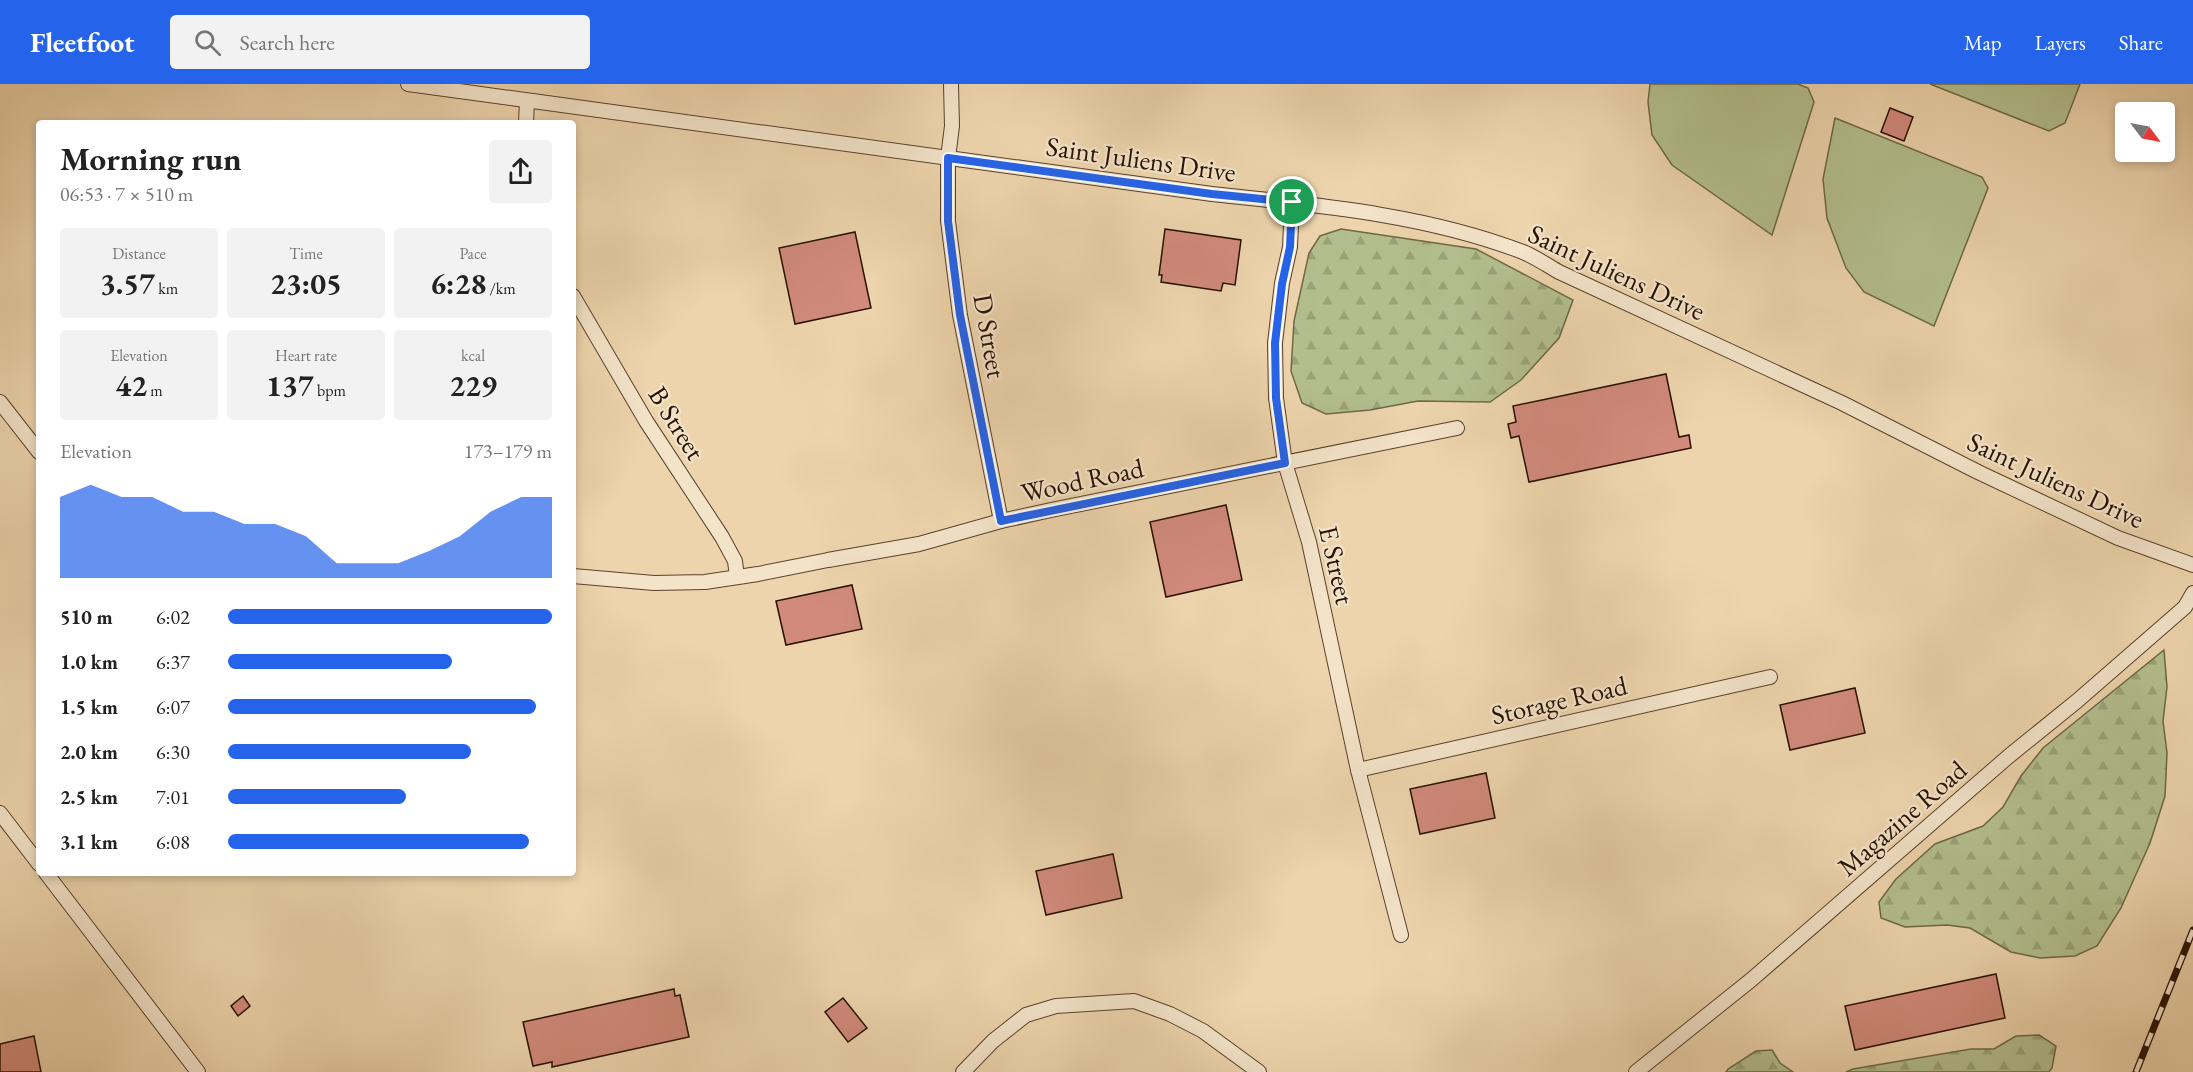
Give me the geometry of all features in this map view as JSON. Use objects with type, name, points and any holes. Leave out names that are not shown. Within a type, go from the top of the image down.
[{"type":"street","name":"Saint Juliens Drive","points":[[408,84],[1212,194],[1292,202],[1442,226],[1525,253],[1559,272],[1842,403],[1978,472],[2118,538],[2193,565]]},
{"type":"street","name":"D Street","points":[[951,84],[952,126],[948,158],[948,221],[960,315],[1001,521]]},
{"type":"street","points":[[526,120],[527,100]]},
{"type":"street","name":"E Street","points":[[1292,202],[1290,247],[1282,284],[1275,343],[1276,398],[1285,463],[1309,542],[1358,770],[1401,934]]},
{"type":"street","name":"B Street","points":[[576,301],[646,421],[722,537],[735,561],[737,577]]},
{"type":"street","points":[[0,402],[36,448]]},
{"type":"street","name":"Wood Road","points":[[576,576],[654,583],[705,582],[737,577],[919,544],[1001,521],[1457,428]]},
{"type":"street","name":"Magazine Road","points":[[1635,1072],[1751,980],[2009,756],[2077,701],[2185,607],[2193,594]]},
{"type":"street","name":"Storage Road","points":[[1358,770],[1770,677]]},
{"type":"street","points":[[0,813],[36,860]]},
{"type":"street","points":[[48,876],[198,1072]]},
{"type":"street","points":[[963,1072],[993,1041],[1026,1015],[1056,1006],[1134,1001],[1170,1014],[1203,1031],[1258,1072]]},
{"type":"green space","points":[[1650,84],[1798,84],[1808,88],[1814,102],[1772,235],[1672,165],[1652,135],[1648,102]]},
{"type":"green space","points":[[1930,84],[2080,84],[2065,123],[2049,131]]},
{"type":"green space","points":[[1835,118],[1982,177],[1988,188],[1934,326],[1864,292],[1846,268],[1827,218],[1823,179]]},
{"type":"green space","points":[[1341,229],[1476,249],[1573,300],[1559,338],[1521,380],[1490,402],[1418,401],[1370,410],[1326,414],[1302,403],[1291,371],[1294,321],[1309,253],[1320,236]]},
{"type":"green space","points":[[2164,650],[2167,687],[2163,721],[2167,753],[2165,796],[2150,843],[2121,908],[2097,946],[2075,956],[2040,958],[2011,952],[1970,928],[1947,925],[1905,927],[1881,918],[1879,902],[1896,879],[1935,844],[1983,826],[2003,807],[2021,776],[2043,748]]},
{"type":"green space","points":[[2039,1035],[2056,1046],[2052,1068],[2049,1072],[1846,1072],[1971,1049],[1994,1049],[2016,1036]]},
{"type":"green space","points":[[1772,1050],[1780,1063],[1793,1072],[1726,1072],[1756,1051]]},
{"type":"building","points":[[1890,108],[1913,117],[1904,141],[1881,132]]},
{"type":"building","points":[[1165,229],[1241,240],[1235,285],[1223,283],[1221,291],[1161,282],[1162,275],[1159,275]]},
{"type":"building","points":[[855,232],[871,308],[795,324],[779,248]]},
{"type":"building","points":[[1666,374],[1679,437],[1689,435],[1691,448],[1529,482],[1519,436],[1511,438],[1508,424],[1516,422],[1513,406]]},
{"type":"building","points":[[1226,505],[1242,580],[1166,597],[1150,522]]},
{"type":"building","points":[[852,585],[862,629],[786,645],[776,601]]},
{"type":"building","points":[[1855,688],[1865,733],[1790,750],[1780,705]]},
{"type":"building","points":[[1486,773],[1495,818],[1420,834],[1410,789]]},
{"type":"building","points":[[1113,854],[1122,898],[1046,915],[1036,871]]},
{"type":"building","points":[[1996,974],[2005,1018],[1855,1050],[1845,1006]]},
{"type":"building","points":[[674,989],[675,996],[680,995],[689,1037],[552,1067],[552,1062],[533,1066],[523,1022]]},
{"type":"building","points":[[243,996],[250,1006],[238,1016],[231,1006]]},
{"type":"building","points":[[843,998],[867,1028],[848,1042],[825,1012]]},
{"type":"building","points":[[34,1036],[41,1072],[0,1072],[0,1044]]},
{"type":"railway","points":[[2136,1072],[2193,930]]},
{"type":"route","points":[[948,158],[1212,194],[1292,202],[1290,247],[1282,284],[1275,343],[1276,398],[1285,463],[1001,521],[960,315],[948,221],[948,158]]}]
